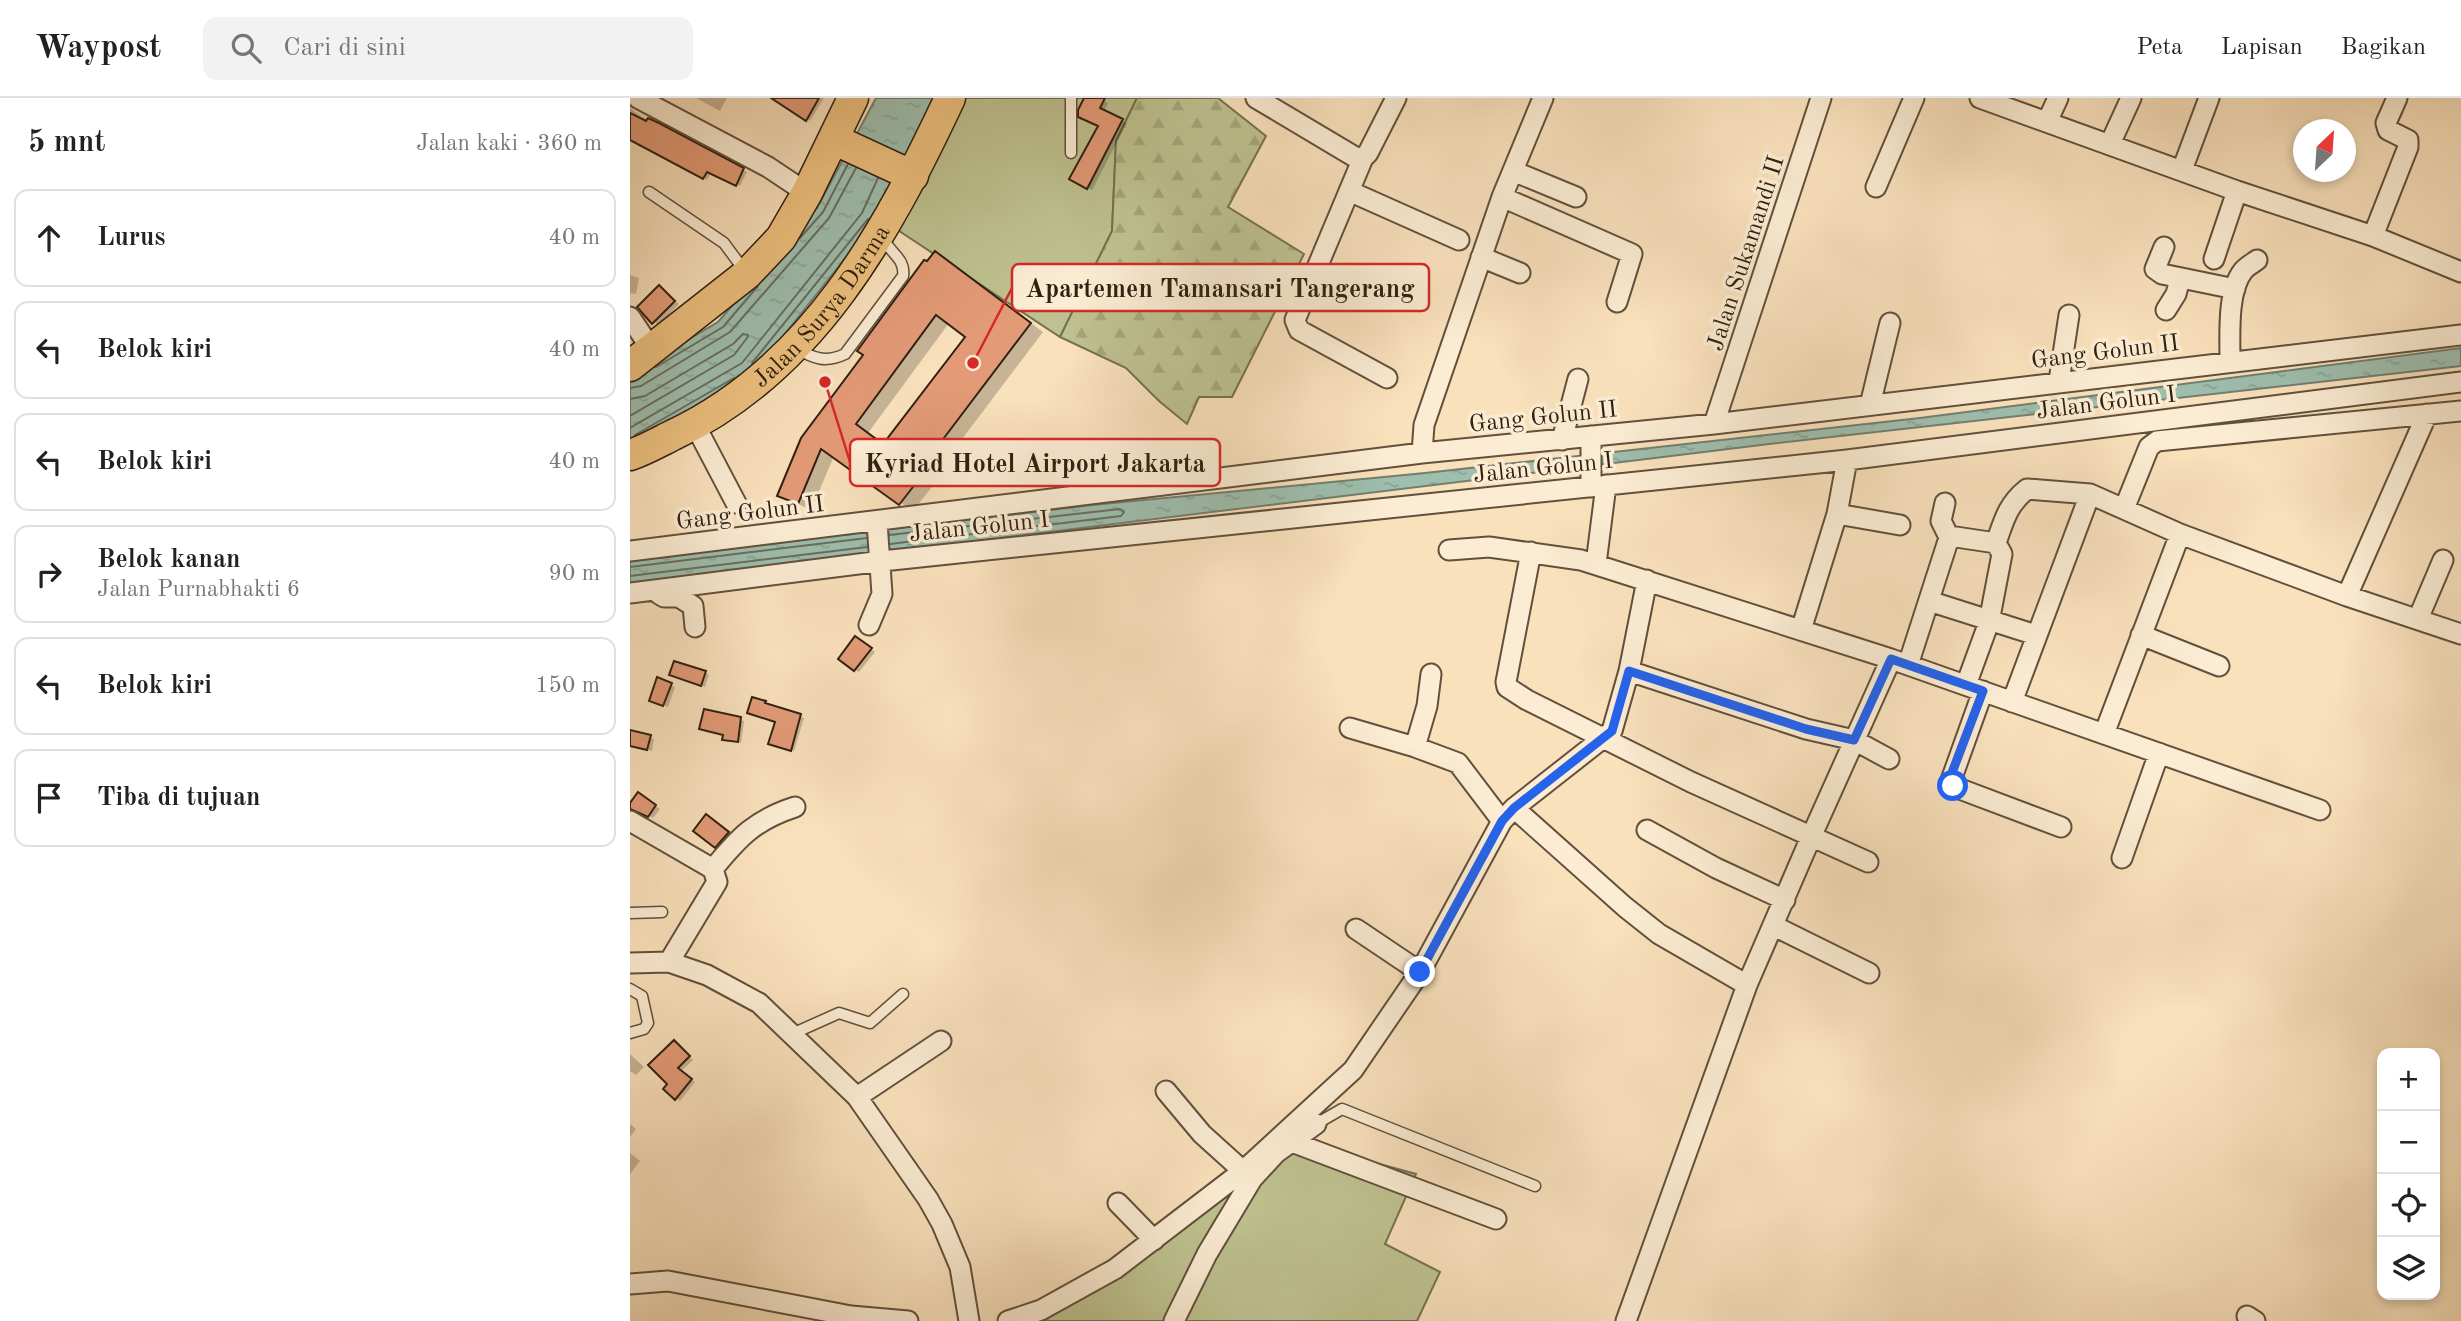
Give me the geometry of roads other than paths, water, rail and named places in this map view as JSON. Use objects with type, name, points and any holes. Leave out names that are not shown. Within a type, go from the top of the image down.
[{"type":"main road","name":"Jalan Surya Darma","points":[[630,455],[695,425],[740,397],[793,346],[840,295],[881,232],[908,174],[950,98]]},
{"type":"main road","points":[[641,358],[747,274],[781,238],[813,182],[852,100]]},
{"type":"main road","points":[[848,146],[845,133],[852,100]]},
{"type":"main road","points":[[813,182],[833,154],[848,146]]},
{"type":"main road","points":[[848,146],[908,174]]},
{"type":"street","points":[[638,98],[768,167],[813,182]]},
{"type":"street","points":[[1256,98],[1355,156],[1363,158]]},
{"type":"street","points":[[1387,378],[1299,330],[1295,320],[1363,158],[1396,98]]},
{"type":"street","points":[[1422,453],[1424,425],[1480,257],[1543,98]]},
{"type":"street","name":"Jalan Sukamandi II","points":[[1714,424],[1821,98]]},
{"type":"street","points":[[1876,187],[1914,98]]},
{"type":"street","points":[[2047,122],[2058,98]]},
{"type":"street","points":[[2110,144],[2131,98]]},
{"type":"street","points":[[2182,170],[2209,98]]},
{"type":"street","points":[[2373,236],[2408,147],[2408,140],[2388,130],[2386,122],[2397,98]]},
{"type":"street","points":[[1993,100],[2237,191],[2373,236],[2461,272]]},
{"type":"street","points":[[1513,171],[1576,197]]},
{"type":"street","points":[[1349,191],[1459,240]]},
{"type":"street","points":[[2214,259],[2237,191]]},
{"type":"street","points":[[1502,197],[1632,254],[1617,302]]},
{"type":"street","points":[[2164,247],[2155,269],[2162,274],[2235,289]]},
{"type":"street","points":[[1480,257],[1520,273]]},
{"type":"street","points":[[2230,361],[2231,314],[2235,289],[2243,271],[2257,260]]},
{"type":"street","points":[[2166,310],[2176,293],[2180,279]]},
{"type":"street","points":[[2059,382],[2069,315]]},
{"type":"street","points":[[630,317],[641,358]]},
{"type":"street","points":[[1870,405],[1890,323]]},
{"type":"street","name":"Gang Golun II","points":[[630,551],[747,535],[877,524],[1422,453],[1562,440],[1592,441],[2230,361],[2461,335]]},
{"type":"street","points":[[1562,440],[1578,379]]},
{"type":"street","name":"Jalan Golun I","points":[[630,593],[881,558],[1596,480],[1847,460],[2461,382]]},
{"type":"street","points":[[2124,509],[2149,447],[2157,441],[2461,411]]},
{"type":"street","points":[[2347,596],[2427,414]]},
{"type":"street","points":[[695,425],[736,503]]},
{"type":"street","points":[[1592,441],[1596,480],[1597,565]]},
{"type":"street","points":[[1801,630],[1837,514],[1847,460]]},
{"type":"street","points":[[2061,827],[1950,783],[1989,622],[2002,554],[1996,543],[2007,510],[2015,498],[2028,489],[2090,494],[2180,534],[2347,596],[2461,634]]},
{"type":"street","points":[[2012,702],[2090,494]]},
{"type":"street","points":[[1945,503],[1941,521],[1950,539]]},
{"type":"street","points":[[1837,514],[1900,525]]},
{"type":"street","points":[[869,625],[883,594],[877,524]]},
{"type":"street","points":[[2104,734],[2180,534]]},
{"type":"street","points":[[1626,1321],[1747,985],[1854,740],[1899,662],[1929,601],[1947,544],[1950,539],[1956,537],[1996,543]]},
{"type":"street","points":[[1449,550],[1489,547],[1581,560],[1899,662],[2320,810]]},
{"type":"street","points":[[1531,552],[1507,687],[1691,782],[1868,862]]},
{"type":"street","points":[[2418,619],[2443,560]]},
{"type":"street","points":[[1008,1321],[1051,1305],[1115,1269],[1243,1171],[1353,1070],[1420,972],[1508,814],[1612,731],[1629,671],[1647,580]]},
{"type":"street","points":[[657,590],[664,597],[679,597],[693,606],[695,627]]},
{"type":"street","points":[[1929,601],[2036,635]]},
{"type":"street","points":[[2141,635],[2220,666]]},
{"type":"street","points":[[1629,671],[1806,729],[1854,740],[1889,759]]},
{"type":"street","points":[[1415,747],[1431,674]]},
{"type":"street","points":[[1350,728],[1458,763],[1508,814],[1633,914],[1670,941],[1747,985]]},
{"type":"street","points":[[2122,859],[2159,753]]},
{"type":"street","points":[[713,869],[745,832],[771,815],[795,807]]},
{"type":"street","points":[[630,821],[713,869],[717,882],[669,962]]},
{"type":"street","points":[[1647,830],[1716,868],[1785,900]]},
{"type":"street","points":[[1774,926],[1869,973]]},
{"type":"street","points":[[1356,929],[1420,972]]},
{"type":"street","points":[[630,963],[669,962],[707,975],[759,1003],[857,1097],[928,1199],[942,1224],[960,1267],[969,1321]]},
{"type":"street","points":[[857,1097],[941,1041]]},
{"type":"street","points":[[1166,1091],[1202,1133],[1243,1171]]},
{"type":"street","points":[[1174,1321],[1207,1254],[1252,1179],[1276,1153],[1316,1124]]},
{"type":"street","points":[[1292,1142],[1496,1219]]},
{"type":"street","points":[[1118,1203],[1154,1240]]},
{"type":"street","points":[[630,1284],[668,1281],[858,1318],[908,1321]]},
{"type":"lane","points":[[1070,153],[1071,98]]},
{"type":"lane","points":[[649,192],[724,243],[747,274]]},
{"type":"lane","points":[[793,346],[807,355],[831,361],[845,354],[903,276],[905,268],[902,261],[886,245],[881,232]]},
{"type":"lane","points":[[630,913],[662,912]]},
{"type":"lane","points":[[630,989],[642,996],[648,1023],[644,1029],[630,1033]]},
{"type":"lane","points":[[792,1034],[839,1013],[870,1023],[903,994]]},
{"type":"lane","points":[[1316,1124],[1342,1109],[1535,1186]]},
{"type":"water","points":[[876,98],[934,98],[875,221],[752,375],[630,446],[630,374],[718,322],[817,208]]},
{"type":"water","points":[[2461,348],[2461,366],[1761,445],[630,583],[630,560],[1092,505],[1425,473],[1920,418]]},
{"type":"place","name":"Apartemen Tamansari Tangerang","points":[[973,363]]},
{"type":"place","name":"Kyriad Hotel Airport Jakarta","points":[[825,382]]}]
